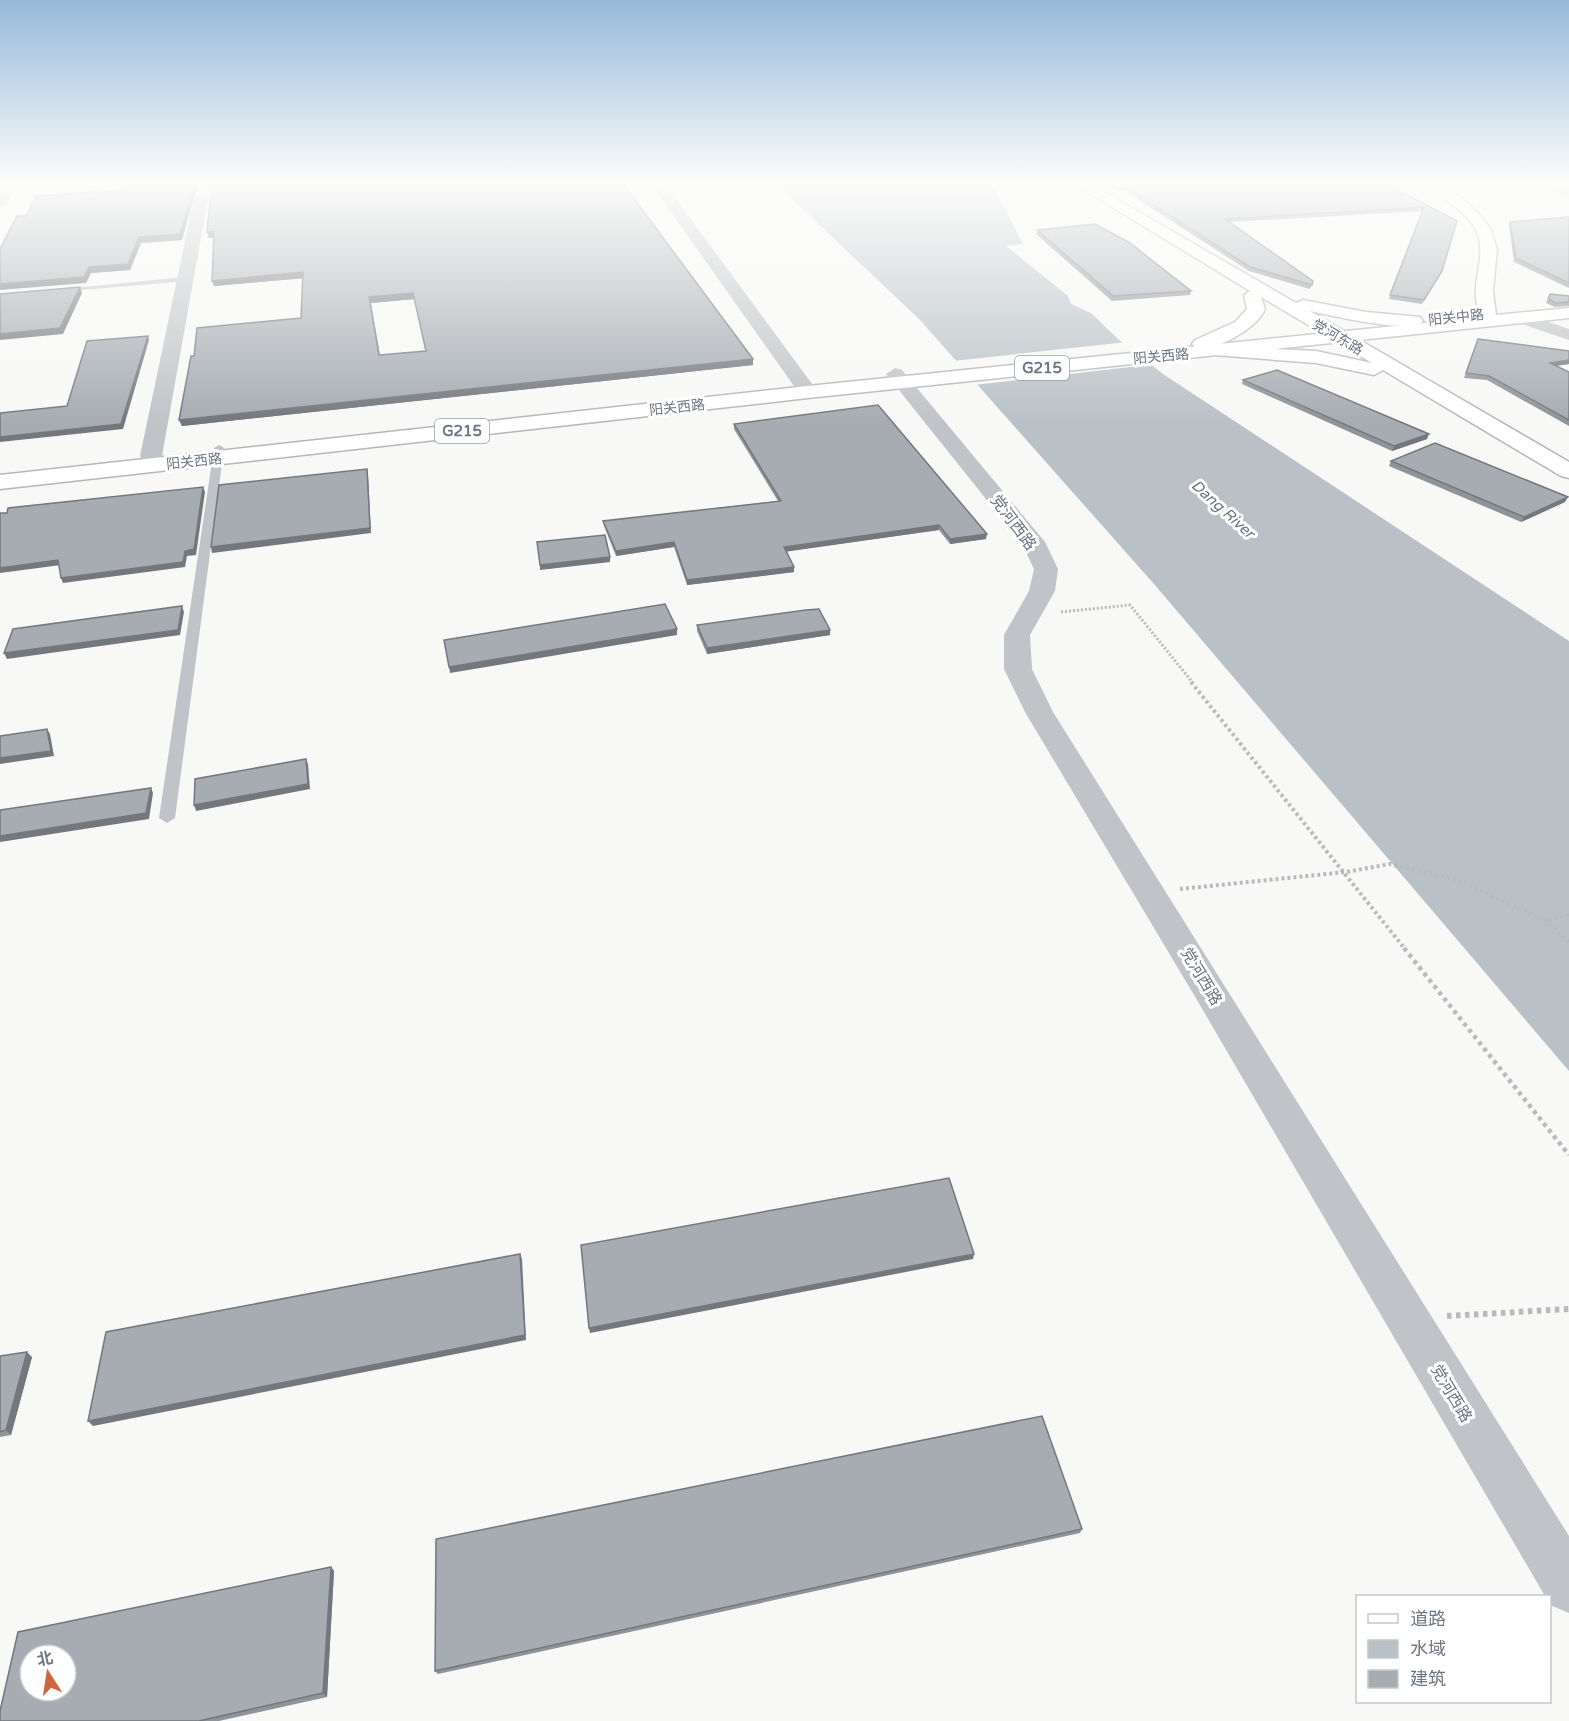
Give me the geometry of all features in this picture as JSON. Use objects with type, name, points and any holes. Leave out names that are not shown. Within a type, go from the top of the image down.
[{"type":"main road","name":"党河东路","points":[[1198,262],[1252,295],[1334,334],[1377,370],[1569,484]]},
{"type":"main road","name":"党河东路","points":[[1213,262],[1569,471]]},
{"type":"main road","points":[[1487,262],[1483,303],[1489,313]]},
{"type":"main road","points":[[1200,344],[1251,320],[1256,309],[1252,295]]},
{"type":"main road","points":[[1273,298],[1339,313],[1421,324]]},
{"type":"main road","name":"阳关中路","points":[[1334,334],[1489,313],[1569,305]]},
{"type":"main road","name":"阳关中路","points":[[1421,324],[1569,313]]},
{"type":"main road","points":[[1400,373],[1392,354],[1403,340],[1421,324]]},
{"type":"main road","name":"阳关西路","points":[[0,482],[219,453],[1157,351],[1200,344],[1334,334]]},
{"type":"main road","name":"阳关西路","points":[[1157,351],[1219,351],[1334,334]]},
{"type":"main road","points":[[1219,351],[1316,357],[1377,370]]},
{"type":"main road","name":"阳关西路","points":[[0,472],[151,456],[219,453]]},
{"type":"street","points":[[151,456],[188,262]]},
{"type":"street","points":[[714,262],[805,388]]},
{"type":"street","points":[[1522,318],[1569,335]]},
{"type":"street","name":"党河西路","points":[[910,378],[1033,542],[1046,569],[1042,591],[1017,635],[1018,669],[1039,712],[1569,1586]]},
{"type":"lane","points":[[46,291],[185,279]]},
{"type":"lane","points":[[167,818],[219,453]]},
{"type":"path","points":[[1028,616],[1130,605],[1346,872],[1569,1155]]},
{"type":"path","points":[[1150,892],[1346,872],[1390,864],[1458,880],[1545,920],[1569,942]]},
{"type":"path","points":[[1545,920],[1569,915]]},
{"type":"path","points":[[1408,1318],[1569,1309]]},
{"type":"water","name":"Dang River","points":[[859,262],[1026,262],[1068,296],[1071,304],[1091,313],[1118,339],[1163,374],[1569,641],[1569,1071],[1154,584],[920,320]]},
{"type":"pier","points":[[1127,342],[1156,364],[974,385],[953,361]]},
{"type":"building","points":[[0,262],[129,262],[89,267],[84,277],[0,284]]},
{"type":"building","points":[[213,262],[681,262],[753,359],[179,420],[191,356],[194,356],[197,328],[301,318],[303,272],[212,281]],"holes":[[[413,293],[426,351],[379,355],[369,297]]]},
{"type":"building","points":[[1074,262],[1155,262],[1191,291],[1113,296]]},
{"type":"building","points":[[1243,262],[1286,262],[1313,281],[1312,285],[1250,267]]},
{"type":"building","points":[[1403,262],[1445,262],[1442,271],[1424,300],[1390,295]]},
{"type":"building","points":[[1525,262],[1569,262],[1569,283]]},
{"type":"building","points":[[80,287],[60,328],[0,334],[0,294]]},
{"type":"building","points":[[1550,294],[1569,296],[1569,302],[1556,303],[1548,299]]},
{"type":"building","points":[[148,336],[121,424],[0,437],[0,413],[67,406],[87,341]]},
{"type":"building","points":[[1478,339],[1569,351],[1569,360],[1550,363],[1569,372],[1569,420],[1489,376],[1466,373]]},
{"type":"building","points":[[1277,370],[1429,434],[1394,446],[1243,380]]},
{"type":"building","points":[[878,405],[987,534],[950,539],[939,525],[784,547],[794,567],[687,580],[674,542],[616,551],[603,521],[781,501],[734,424]]},
{"type":"building","points":[[1435,443],[1568,497],[1524,517],[1391,461]]},
{"type":"building","points":[[367,469],[370,528],[211,547],[219,485]]},
{"type":"building","points":[[203,487],[194,549],[185,551],[183,562],[61,578],[58,560],[0,568],[0,513],[7,513],[8,508]]},
{"type":"building","points":[[605,535],[610,557],[540,565],[537,542]]},
{"type":"building","points":[[665,604],[677,629],[449,667],[444,640]]},
{"type":"building","points":[[182,606],[178,630],[4,653],[13,629]]},
{"type":"building","points":[[819,609],[830,630],[707,648],[697,625],[806,610]]},
{"type":"building","points":[[47,729],[51,751],[0,758],[0,736]]},
{"type":"building","points":[[306,759],[308,784],[194,805],[195,779]]},
{"type":"building","points":[[151,788],[146,813],[0,836],[0,810]]},
{"type":"building","points":[[949,1178],[974,1254],[589,1328],[581,1245]]},
{"type":"building","points":[[520,1254],[525,1335],[88,1421],[106,1332]]},
{"type":"building","points":[[27,1352],[6,1430],[0,1432],[0,1356]]},
{"type":"building","points":[[1042,1416],[1082,1529],[435,1671],[436,1539]]},
{"type":"building","points":[[331,1567],[323,1693],[199,1721],[0,1721],[0,1711],[18,1632]]}]
